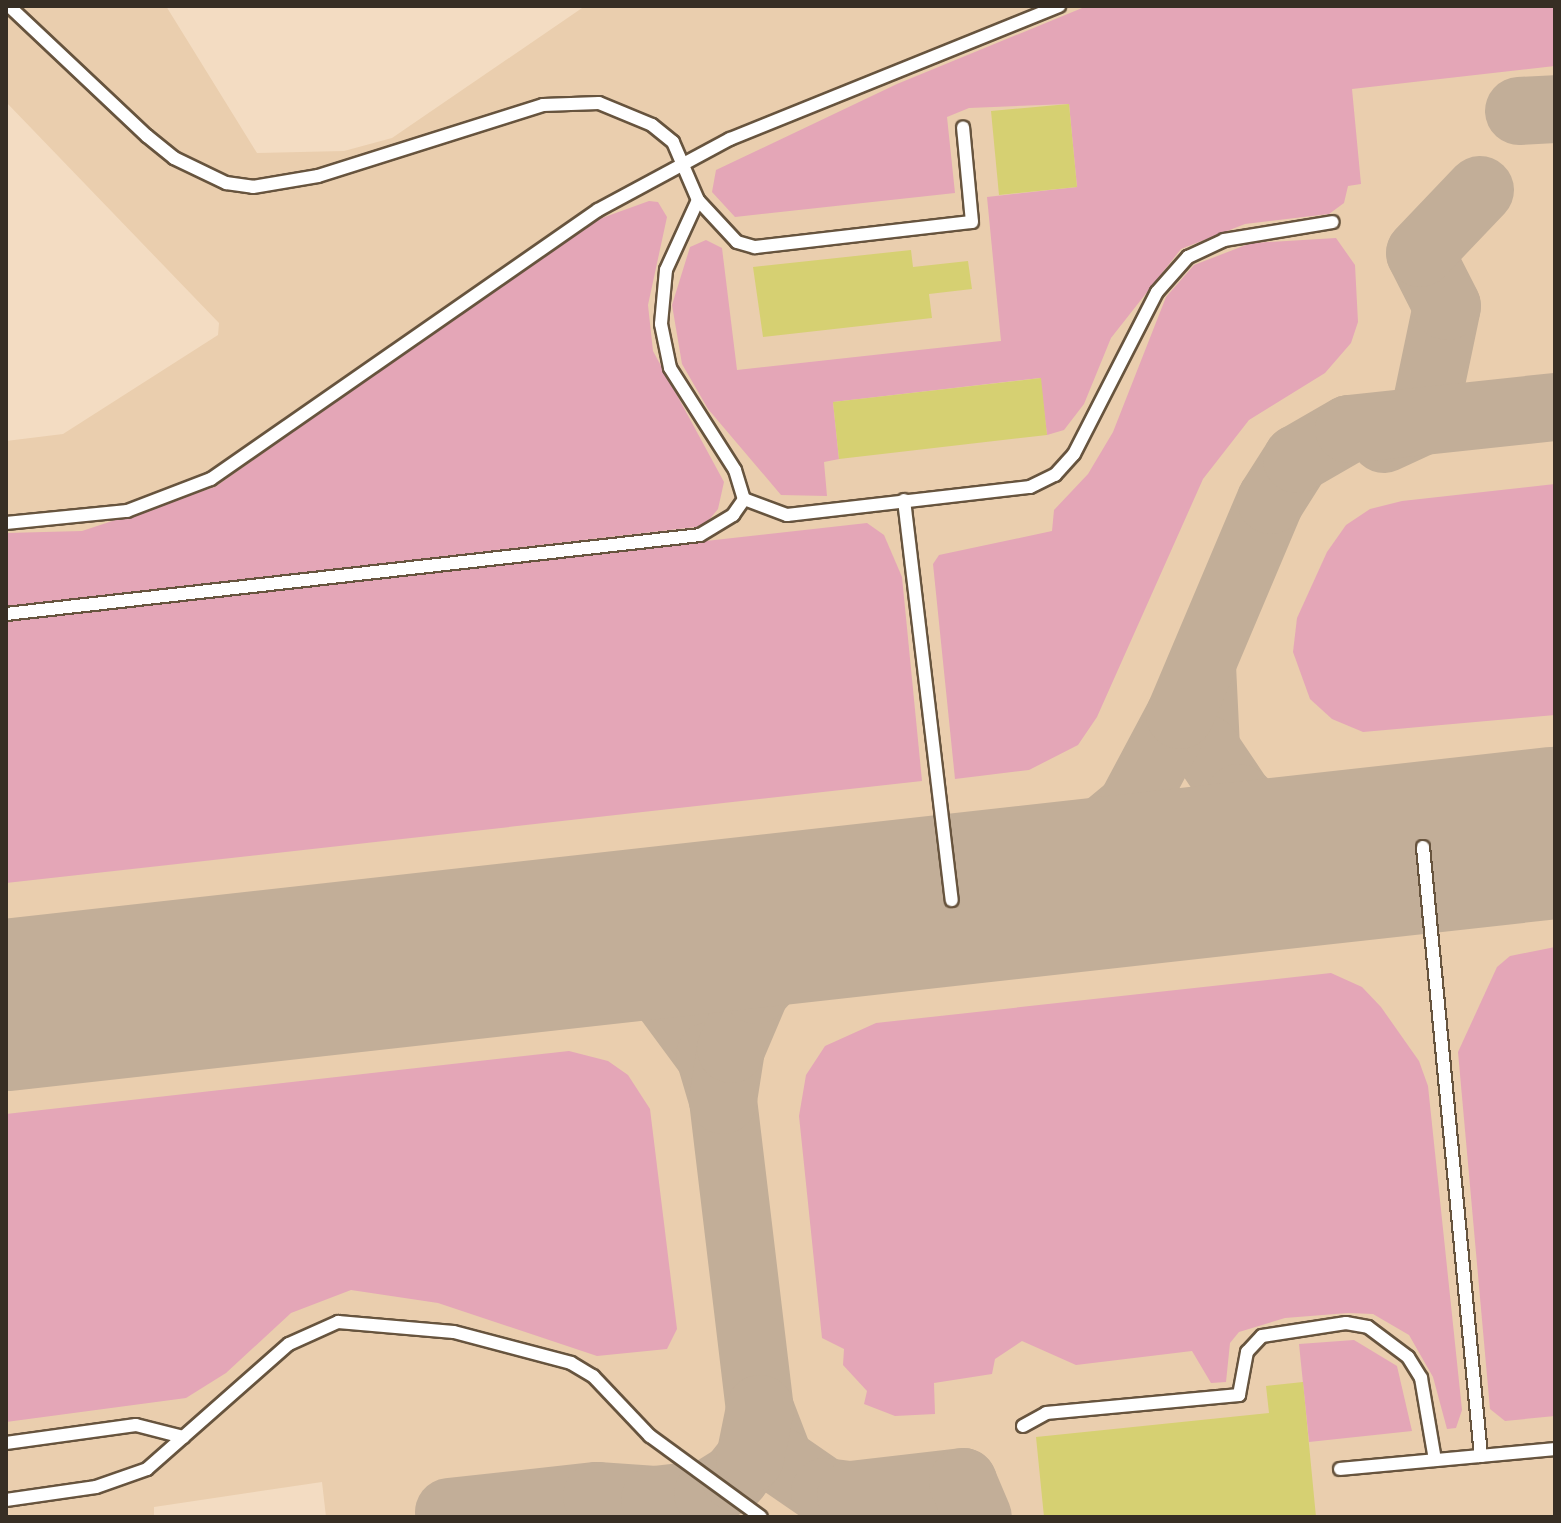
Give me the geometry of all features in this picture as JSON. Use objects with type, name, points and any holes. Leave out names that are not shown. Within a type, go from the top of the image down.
[{"type":"lane","points":[[9,6],[156,144],[226,183],[282,185],[543,105],[570,103],[627,110],[673,142],[685,163],[698,200],[737,242],[755,247],[972,222],[963,127]]},
{"type":"lane","points":[[6,523],[127,511],[211,479],[281,436],[494,277],[685,163],[1059,6]]},
{"type":"lane","points":[[698,200],[666,270],[664,347],[681,388],[735,470],[744,499]]},
{"type":"lane","points":[[744,499],[787,515],[1030,487],[1055,475],[1074,454],[1157,292],[1188,257],[1224,240],[1333,222]]},
{"type":"lane","points":[[6,614],[700,535],[733,515],[744,499]]},
{"type":"lane","points":[[904,500],[952,900]]},
{"type":"lane","points":[[1423,847],[1481,1456]]},
{"type":"lane","points":[[6,1500],[96,1487],[147,1469],[289,1344],[338,1322],[411,1326],[571,1363],[593,1376],[650,1436],[761,1517]]},
{"type":"lane","points":[[1023,1426],[1046,1413],[1239,1395],[1247,1352],[1262,1336],[1346,1323],[1368,1327],[1408,1357],[1421,1378],[1435,1460]]},
{"type":"lane","points":[[6,1443],[136,1425],[183,1437]]},
{"type":"lane","points":[[1340,1469],[1555,1449]]},
{"type":"shaded area","points":[[6,6],[166,6],[257,153],[344,151],[392,138],[585,6],[1555,6],[1555,1517],[326,1517],[322,1482],[154,1507],[154,1517],[6,1517],[6,441],[63,434],[218,335],[219,323],[6,102]]},
{"type":"shaded area","points":[[1087,6],[1555,6],[1555,66],[1352,89],[1361,184],[1348,186],[1344,203],[1329,214],[1245,224],[1181,249],[1111,338],[1084,404],[1064,430],[1047,435],[1040,378],[833,402],[839,459],[824,462],[827,496],[781,495],[708,409],[682,364],[672,305],[690,247],[706,240],[722,248],[737,370],[1001,341],[987,197],[1077,187],[1069,104],[969,108],[947,117],[955,193],[735,217],[712,192],[716,170],[897,84]]},
{"type":"shaded area","points":[[649,201],[658,202],[667,217],[648,305],[653,351],[724,482],[718,509],[704,526],[6,607],[6,533],[82,531],[215,487],[588,223]]},
{"type":"shaded area","points":[[1336,238],[1355,265],[1358,322],[1351,343],[1325,373],[1249,420],[1203,479],[1097,717],[1078,745],[1029,770],[955,779],[933,564],[939,555],[1052,531],[1054,510],[1088,474],[1113,432],[1166,297],[1194,265],[1251,243]]},
{"type":"shaded area","points":[[1555,484],[1555,715],[1363,732],[1332,719],[1310,699],[1293,652],[1297,618],[1327,552],[1346,525],[1370,509],[1402,501]]},
{"type":"shaded area","points":[[867,523],[884,535],[902,577],[922,781],[6,883],[6,619]]},
{"type":"shaded area","points":[[1555,947],[1555,1416],[1505,1421],[1490,1409],[1458,1052],[1497,967],[1510,956]]},
{"type":"shaded area","points":[[1331,973],[1362,987],[1381,1007],[1419,1061],[1428,1086],[1462,1410],[1456,1428],[1447,1429],[1433,1377],[1409,1335],[1373,1314],[1285,1318],[1239,1332],[1230,1343],[1226,1382],[1211,1383],[1192,1351],[1076,1365],[1022,1341],[995,1359],[992,1374],[934,1383],[935,1414],[895,1416],[864,1404],[867,1391],[843,1365],[844,1349],[822,1338],[799,1116],[806,1075],[825,1046],[876,1023]]},
{"type":"shaded area","points":[[569,1051],[608,1061],[628,1075],[650,1109],[677,1329],[667,1349],[597,1356],[438,1303],[351,1290],[291,1313],[226,1373],[186,1398],[6,1422],[6,1114]]},
{"type":"shaded area","points":[[1354,1340],[1397,1366],[1412,1431],[1309,1442],[1299,1344]]},
{"type":"building","points":[[1069,104],[1077,187],[999,195],[991,111]]},
{"type":"building","points":[[911,250],[913,267],[968,261],[972,289],[929,294],[932,318],[763,337],[753,267]]},
{"type":"building","points":[[1041,378],[1047,435],[839,459],[833,402]]},
{"type":"building","points":[[1303,1382],[1316,1517],[1044,1517],[1036,1437],[1269,1413],[1266,1386]]},
{"type":"taxiway","points":[[1519,111],[1555,109]]},
{"type":"taxiway","points":[[1384,439],[1423,421],[1447,306],[1420,253],[1480,190]]},
{"type":"taxiway","points":[[972,898],[1066,861],[1131,807],[1180,715],[1271,500],[1297,459],[1349,429],[1555,407]]},
{"type":"taxiway","points":[[1202,666],[1206,749],[1239,798],[1262,819],[1313,844],[1397,850]]},
{"type":"taxiway","points":[[723,1100],[731,1049],[756,990],[798,945],[872,909]]},
{"type":"taxiway","points":[[497,950],[573,950],[621,967],[665,995],[710,1056],[723,1100],[760,1409],[780,1461],[825,1492],[851,1495],[963,1482],[978,1517]]},
{"type":"taxiway","points":[[449,1512],[597,1496],[655,1500],[708,1494],[735,1477],[750,1458],[760,1409]]},
{"type":"runway","points":[[6,1005],[1555,833]]}]
